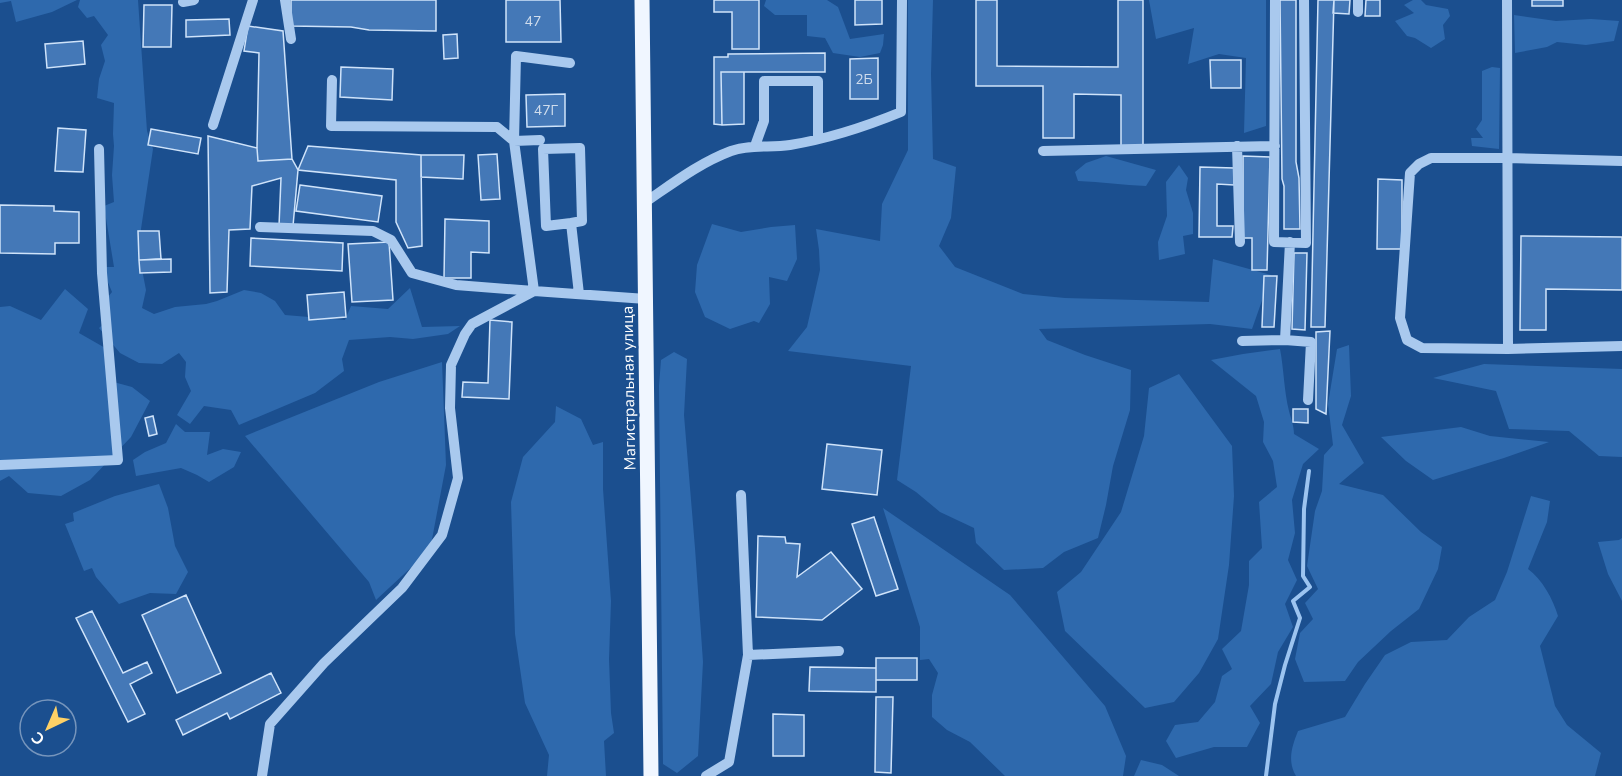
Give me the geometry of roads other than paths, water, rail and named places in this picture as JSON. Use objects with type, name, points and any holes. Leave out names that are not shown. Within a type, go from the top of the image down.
[{"type":"main road","name":"Магистральная улица","points":[[642,0],[651,776]]},
{"type":"lane","points":[[213,125],[253,0]]},
{"type":"lane","points":[[285,0],[291,39]]},
{"type":"lane","points":[[644,203],[696,167],[733,151],[755,146],[789,145],[818,139],[901,112],[902,0]]},
{"type":"lane","points":[[1275,0],[1275,242],[1306,243],[1305,0]]},
{"type":"lane","points":[[1507,0],[1508,349]]},
{"type":"lane","points":[[534,291],[514,141],[516,56],[570,63]]},
{"type":"lane","points":[[332,80],[331,126],[498,127],[514,141],[540,140]]},
{"type":"lane","points":[[755,146],[764,121],[764,81],[818,81],[818,139]]},
{"type":"lane","points":[[1237,146],[1240,243]]},
{"type":"lane","points":[[1043,151],[1275,146]]},
{"type":"lane","points":[[580,148],[582,222],[571,223],[546,226],[543,149],[580,148]]},
{"type":"lane","points":[[0,465],[118,460],[102,273],[99,149]]},
{"type":"lane","points":[[1622,161],[1431,158],[1419,164],[1410,172],[1400,318],[1407,340],[1422,348],[1508,349],[1622,346]]},
{"type":"lane","points":[[571,223],[579,294]]},
{"type":"lane","points":[[260,226],[373,231],[391,240],[412,273],[456,285],[646,299]]},
{"type":"lane","points":[[1285,340],[1290,242]]},
{"type":"lane","points":[[262,776],[270,724],[324,663],[402,588],[442,535],[458,478],[450,408],[451,365],[465,334],[472,324],[534,291]]},
{"type":"lane","points":[[1242,342],[1285,340],[1311,342],[1308,400]]},
{"type":"lane","points":[[706,776],[729,762],[748,655],[741,495]]},
{"type":"lane","points":[[748,655],[839,651]]},
{"type":"waterway","points":[[1266,776],[1275,704],[1300,618],[1293,601],[1310,587],[1303,576],[1304,509],[1309,471]]}]
